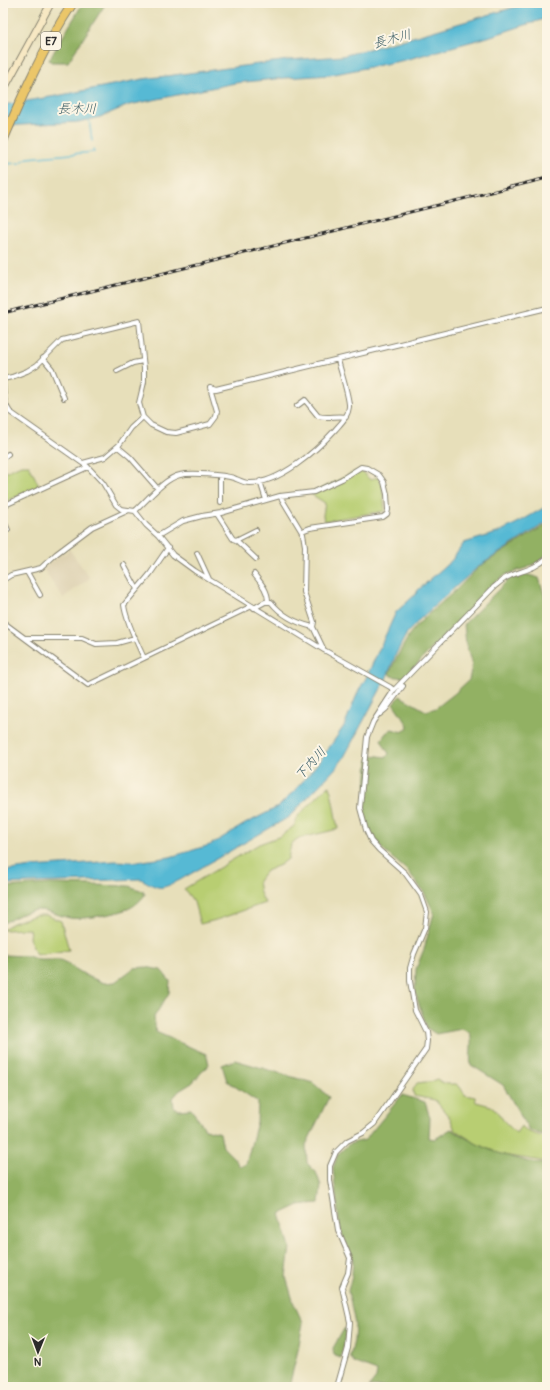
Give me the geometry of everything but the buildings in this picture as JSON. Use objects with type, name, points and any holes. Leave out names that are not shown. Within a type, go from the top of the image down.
[{"type":"highway","name":"E7","points":[[3,141],[49,43],[73,3]]},
{"type":"street","points":[[3,91],[51,3]]},
{"type":"street","points":[[394,690],[253,607],[173,555],[135,511],[121,509],[116,505],[103,483],[84,464],[4,407],[3,380],[27,371],[37,365],[62,340],[139,321],[144,382],[139,403],[143,417],[151,425],[166,432],[176,433],[210,424],[216,416],[217,411],[210,387],[216,389],[547,308]]},
{"type":"street","points":[[43,358],[52,369],[64,398]]},
{"type":"street","points":[[135,511],[158,489],[172,478],[180,474],[220,476],[234,478],[248,483],[276,476],[298,463],[326,439],[346,417],[349,406],[338,360]]},
{"type":"street","points":[[117,371],[133,363],[143,361]]},
{"type":"street","points":[[297,406],[305,400],[318,416],[328,418],[338,415],[346,417]]},
{"type":"street","points":[[84,464],[105,457],[118,447],[131,428],[143,417]]},
{"type":"street","points":[[118,447],[130,457],[158,489]]},
{"type":"street","points":[[3,458],[8,454]]},
{"type":"street","points":[[158,536],[183,521],[217,514],[280,496],[314,492],[342,479],[361,467],[367,468],[378,475],[384,482],[387,494],[388,510],[387,514],[383,517],[310,528],[302,531]]},
{"type":"street","points":[[3,506],[88,468]]},
{"type":"street","points":[[220,476],[220,504]]},
{"type":"street","points":[[260,481],[266,500]]},
{"type":"street","points":[[280,496],[303,534],[304,592],[314,622],[313,627],[324,650]]},
{"type":"street","points":[[3,580],[11,575],[41,568],[56,554],[92,527],[128,510]]},
{"type":"street","points":[[217,514],[231,537],[256,559]]},
{"type":"street","points":[[3,519],[8,530]]},
{"type":"street","points":[[236,540],[256,530]]},
{"type":"street","points":[[144,658],[125,612],[124,605],[168,548]]},
{"type":"street","points":[[197,553],[210,579]]},
{"type":"street","points":[[337,1387],[348,1348],[350,1322],[342,1287],[348,1273],[350,1258],[338,1230],[331,1185],[330,1166],[336,1152],[347,1141],[363,1133],[374,1124],[426,1049],[427,1041],[426,1032],[415,1010],[410,981],[410,968],[414,954],[426,928],[427,912],[421,895],[405,873],[379,850],[371,841],[366,830],[360,808],[367,737],[373,722],[394,690],[494,587],[508,576],[527,570],[547,558]]},
{"type":"street","points":[[124,565],[137,589]]},
{"type":"street","points":[[27,572],[40,595]]},
{"type":"street","points":[[254,574],[264,586],[268,601]]},
{"type":"street","points":[[268,601],[288,618],[303,625],[313,627]]},
{"type":"street","points":[[3,622],[88,684],[268,601]]},
{"type":"street","points":[[25,638],[82,638],[96,644],[117,643],[135,638]]},
{"type":"street","points":[[373,722],[386,709],[403,686]]},
{"type":"shaded area","points":[[69,549],[90,578],[63,598],[43,569],[62,552],[64,554]]},
{"type":"green space","points":[[83,3],[106,3],[68,62],[51,62],[49,60]]},
{"type":"green space","points":[[21,465],[29,465],[39,486],[7,501],[3,492],[3,473]]},
{"type":"green space","points":[[360,469],[370,480],[377,477],[382,484],[385,511],[324,521],[323,515],[325,503],[311,494]]},
{"type":"green space","points":[[547,524],[547,555],[542,560],[526,568],[507,574],[493,584],[404,678],[391,676],[389,673],[411,632],[424,618],[456,590],[480,566]]},
{"type":"green space","points":[[525,574],[539,578],[545,597],[547,633],[547,1136],[529,1130],[503,1085],[471,1065],[470,1033],[462,1029],[436,1034],[427,1028],[415,992],[416,969],[424,949],[434,913],[425,894],[409,872],[383,850],[370,834],[364,814],[368,760],[371,755],[386,757],[389,754],[381,740],[386,733],[392,729],[402,732],[407,729],[408,725],[393,703],[400,696],[426,711],[436,708],[469,680],[472,666],[466,644],[464,624],[510,578]]},
{"type":"green space","points":[[330,786],[338,829],[297,839],[291,844],[288,859],[280,865],[266,871],[258,881],[260,893],[265,903],[200,924],[194,902],[184,889],[259,844],[281,836],[294,826],[298,816],[327,787]]},
{"type":"green space","points":[[51,884],[129,886],[143,891],[145,895],[131,907],[120,912],[106,915],[70,918],[37,910],[24,913],[3,923],[3,887]]},
{"type":"green space","points":[[36,915],[46,915],[61,921],[69,950],[36,955],[29,938],[30,929],[3,930],[13,923]]},
{"type":"green space","points":[[3,955],[28,956],[39,960],[61,960],[87,976],[104,983],[115,982],[134,968],[146,967],[161,970],[170,981],[169,993],[154,1017],[156,1032],[206,1054],[209,1064],[192,1083],[179,1091],[173,1098],[174,1108],[179,1110],[191,1109],[205,1129],[220,1133],[223,1147],[235,1159],[240,1167],[246,1164],[257,1122],[258,1102],[227,1081],[222,1065],[235,1060],[313,1083],[329,1097],[306,1145],[307,1163],[316,1172],[321,1186],[319,1203],[299,1205],[280,1214],[290,1247],[286,1277],[294,1304],[303,1323],[289,1387],[3,1387]]},
{"type":"green space","points":[[437,1079],[446,1084],[456,1084],[465,1095],[475,1097],[476,1102],[491,1106],[516,1133],[521,1126],[529,1132],[547,1138],[547,1161],[503,1155],[477,1144],[455,1130],[450,1118],[435,1100],[414,1096],[413,1090],[417,1083],[431,1082]]},
{"type":"green space","points":[[402,1095],[425,1102],[430,1118],[429,1138],[435,1139],[451,1129],[476,1144],[492,1151],[530,1162],[547,1163],[547,1387],[369,1387],[376,1378],[377,1371],[355,1363],[350,1357],[354,1341],[355,1324],[348,1291],[352,1275],[353,1258],[340,1230],[333,1168],[338,1154],[349,1144],[365,1140]]},
{"type":"green space","points":[[344,1329],[347,1331],[341,1358],[334,1356],[333,1348]]},
{"type":"water","name":"長木川","points":[[529,3],[547,3],[547,18],[488,37],[405,60],[330,75],[235,83],[129,105],[100,117],[79,122],[3,126],[3,105],[143,79],[289,60],[342,56]]},
{"type":"water","points":[[547,506],[547,522],[479,566],[422,617],[407,633],[396,654],[386,679],[343,759],[289,817],[180,880],[164,887],[157,887],[141,879],[3,884],[3,871],[32,867],[115,861],[136,862],[170,857],[210,845],[245,824],[278,807],[298,787],[322,758],[344,726],[358,692],[366,678],[396,612],[452,560],[464,543],[497,533]]},
{"type":"waterway","points":[[89,119],[92,141]]},
{"type":"waterway","points":[[3,164],[20,163],[27,158],[94,152],[93,149]]},
{"type":"railway","points":[[3,313],[547,178]]},
{"type":"water label","name":"下内川","points":[[310,763]]}]
